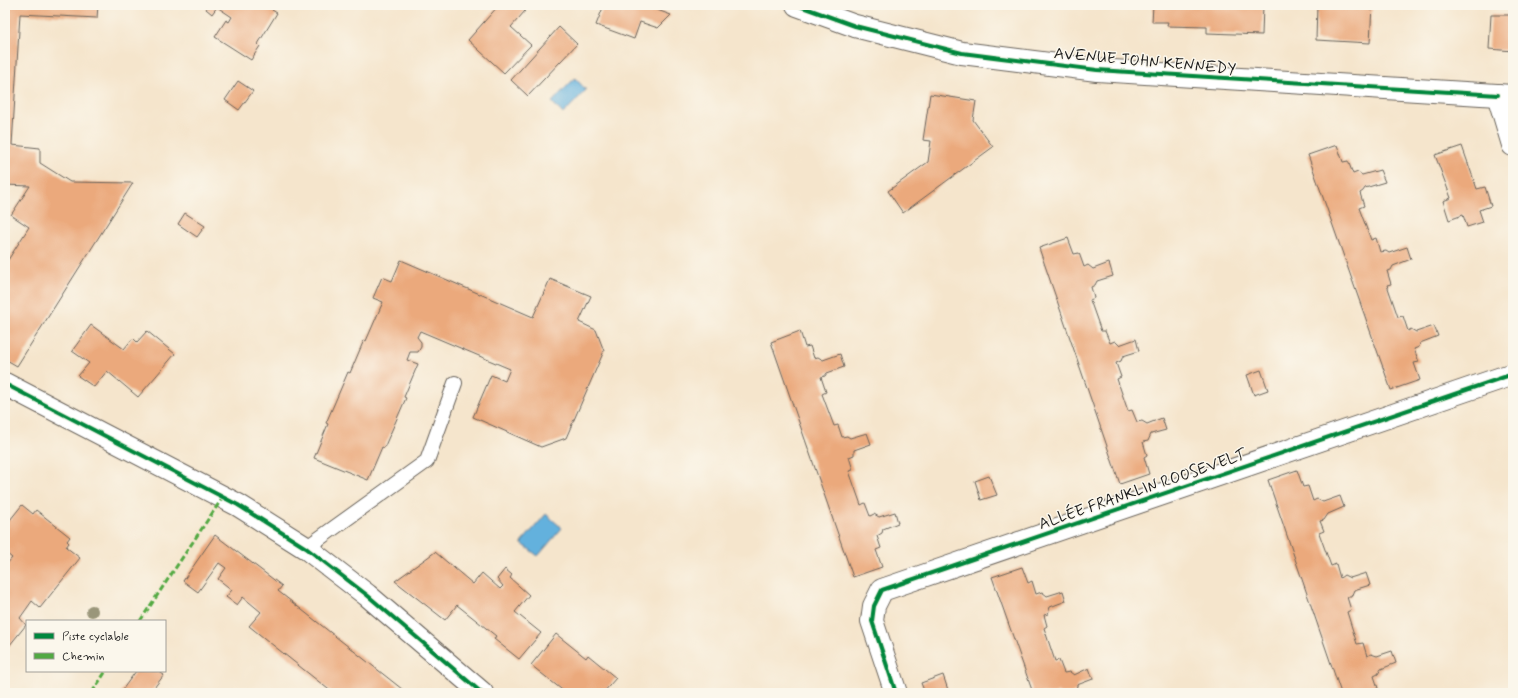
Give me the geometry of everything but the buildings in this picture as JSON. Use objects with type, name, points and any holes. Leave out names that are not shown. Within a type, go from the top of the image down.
[{"type":"street","name":"AVENUE JOHN KENNEDY","points":[[797,5],[855,26],[969,54],[1097,70],[1505,96]]},
{"type":"street","points":[[1505,96],[1513,144]]},
{"type":"street","name":"ALLÉE FRANKLIN ROOSEVELT","points":[[896,693],[872,621],[874,606],[882,590],[1513,374]]},
{"type":"street","points":[[5,384],[238,505],[306,548],[367,595],[482,693]]},
{"type":"lane","points":[[306,548],[427,460],[455,384]]},
{"type":"water","points":[[575,78],[586,90],[563,114],[552,102]]},
{"type":"water","points":[[546,514],[562,528],[538,556],[521,543]]},
{"type":"marked path","points":[[141,620],[223,497]]},
{"type":"marked path","points":[[93,693],[105,672]]},
{"type":"cycle path","points":[[797,5],[855,26],[962,53],[1097,70],[1498,95]]},
{"type":"cycle path","points":[[896,693],[872,621],[874,606],[882,590],[1513,374]]},
{"type":"cycle path","points":[[5,384],[238,505],[306,548],[367,595],[482,693]]}]
